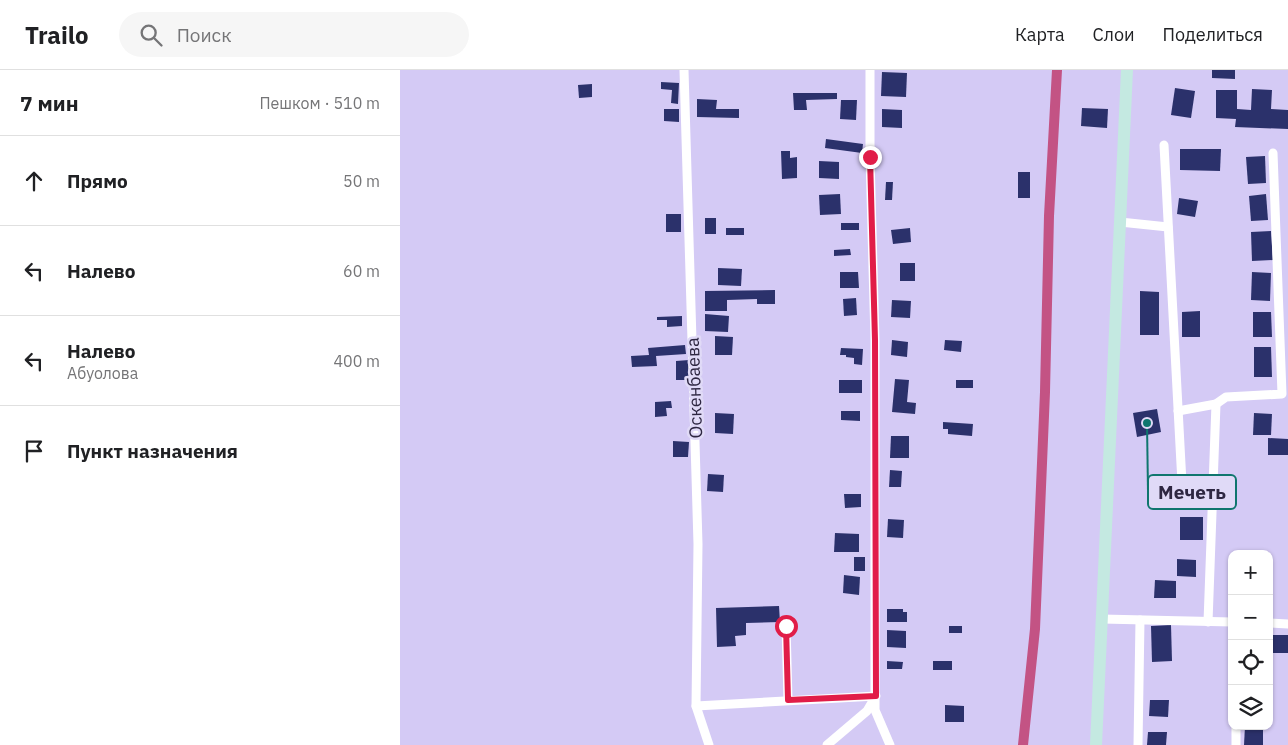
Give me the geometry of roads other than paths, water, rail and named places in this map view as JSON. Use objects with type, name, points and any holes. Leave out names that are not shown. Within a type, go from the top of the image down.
[{"type":"main road","points":[[1096,745],[1128,70]]},
{"type":"street","name":"Оскенбаева","points":[[684,70],[698,544],[696,706]]},
{"type":"street","points":[[870,70],[870,157],[875,340],[875,710],[890,745]]},
{"type":"street","points":[[1164,145],[1182,483],[1214,482]]},
{"type":"street","points":[[1178,411],[1216,404],[1226,397],[1282,394],[1273,153]]},
{"type":"street","points":[[1120,222],[1168,227]]},
{"type":"street","points":[[1208,622],[1216,404]]},
{"type":"street","points":[[1102,619],[1228,622]]},
{"type":"street","points":[[1138,745],[1140,620]]},
{"type":"street","points":[[1273,623],[1288,624]]},
{"type":"street","points":[[786,626],[788,700]]},
{"type":"street","points":[[710,745],[696,706],[876,696]]},
{"type":"street","points":[[827,745],[867,711],[876,696]]},
{"type":"street","points":[[1236,730],[1236,745]]},
{"type":"waterway","points":[[1023,745],[1035,629],[1045,392],[1049,216],[1057,70]]},
{"type":"place","name":"Мечеть","points":[[1147,423]]}]
